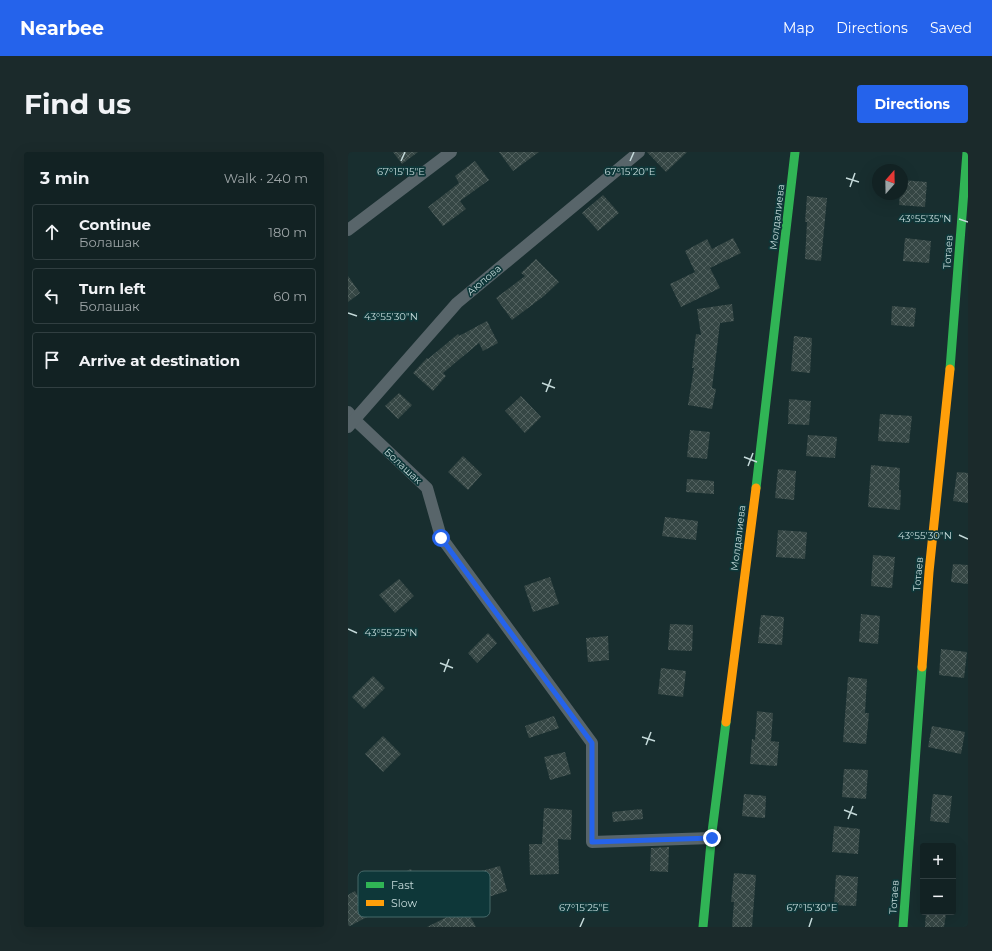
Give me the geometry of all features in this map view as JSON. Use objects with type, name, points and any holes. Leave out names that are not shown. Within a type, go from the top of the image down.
[{"type":"street","points":[[348,230],[451,152]]},
{"type":"street","name":"Аюпова","points":[[350,420],[457,303],[639,152]]},
{"type":"street","name":"Молдалиева","points":[[703,927],[712,838],[762,437],[795,152]]},
{"type":"street","name":"Тотаев","points":[[903,927],[929,572],[951,356],[967,152]]},
{"type":"street","name":"Болашак","points":[[350,420],[427,488],[441,538],[592,743],[592,842],[712,838]]},
{"type":"building","points":[[393,152],[418,152],[402,164]]},
{"type":"building","points":[[499,152],[539,152],[513,171]]},
{"type":"building","points":[[647,152],[687,152],[666,172]]},
{"type":"building","points":[[475,161],[489,180],[460,201],[466,209],[443,226],[428,207],[459,183],[455,176]]},
{"type":"building","points":[[908,180],[927,182],[925,207],[899,205],[899,200],[908,200]]},
{"type":"building","points":[[603,195],[619,213],[598,231],[582,213]]},
{"type":"building","points":[[807,196],[827,198],[821,261],[805,259]]},
{"type":"building","points":[[733,238],[741,253],[710,268],[720,288],[681,307],[670,284],[695,272],[685,251],[707,239],[712,249]]},
{"type":"building","points":[[905,238],[931,241],[929,263],[903,261]]},
{"type":"building","points":[[536,259],[559,282],[544,296],[512,320],[496,298],[525,276],[521,273]]},
{"type":"building","points":[[348,276],[360,293],[348,302]]},
{"type":"building","points":[[732,304],[734,321],[720,323],[712,388],[716,389],[712,409],[688,405],[694,368],[692,368],[696,334],[701,335],[697,309]]},
{"type":"building","points":[[892,306],[916,308],[914,327],[891,325]]},
{"type":"building","points":[[487,321],[498,343],[483,351],[479,343],[443,373],[446,376],[433,391],[413,373],[427,358],[428,359],[458,334],[459,336]]},
{"type":"building","points":[[794,336],[812,338],[810,373],[791,371]]},
{"type":"building","points":[[399,393],[412,405],[398,419],[385,406]]},
{"type":"building","points":[[521,396],[541,417],[525,433],[505,411]]},
{"type":"building","points":[[789,399],[811,401],[809,425],[788,424]]},
{"type":"building","points":[[880,414],[912,416],[909,443],[878,441]]},
{"type":"building","points":[[690,430],[710,432],[707,459],[687,457]]},
{"type":"building","points":[[808,435],[837,437],[835,458],[806,456]]},
{"type":"building","points":[[463,456],[482,474],[468,490],[448,472]]},
{"type":"building","points":[[871,465],[900,468],[900,510],[868,507]]},
{"type":"building","points":[[778,469],[796,471],[794,500],[775,498]]},
{"type":"building","points":[[957,472],[968,473],[968,503],[953,501]]},
{"type":"building","points":[[687,479],[714,481],[714,494],[686,492]]},
{"type":"building","points":[[665,517],[698,521],[696,540],[662,536]]},
{"type":"building","points":[[778,530],[807,532],[805,559],[776,557]]},
{"type":"building","points":[[873,555],[895,557],[892,588],[871,586]]},
{"type":"building","points":[[953,564],[968,565],[968,584],[951,582]]},
{"type":"building","points":[[550,577],[559,604],[533,612],[524,586]]},
{"type":"building","points":[[399,579],[414,596],[395,613],[379,595]]},
{"type":"building","points":[[861,614],[880,616],[878,644],[859,642]]},
{"type":"building","points":[[761,615],[784,617],[782,645],[758,643]]},
{"type":"building","points":[[670,624],[693,625],[692,651],[668,650]]},
{"type":"building","points":[[488,633],[497,643],[477,663],[468,653]]},
{"type":"building","points":[[608,636],[609,660],[588,662],[586,638]]},
{"type":"building","points":[[941,649],[967,652],[964,678],[939,675]]},
{"type":"building","points":[[661,668],[686,671],[683,697],[658,694]]},
{"type":"building","points":[[373,676],[385,688],[364,709],[352,697]]},
{"type":"building","points":[[848,677],[867,679],[865,713],[869,713],[866,744],[843,742]]},
{"type":"building","points":[[757,711],[773,713],[771,741],[779,742],[777,766],[750,764],[752,739],[755,740]]},
{"type":"building","points":[[554,716],[559,728],[529,738],[525,726]]},
{"type":"building","points":[[932,726],[965,732],[961,754],[928,747]]},
{"type":"building","points":[[383,736],[401,754],[383,772],[365,754]]},
{"type":"building","points":[[565,752],[571,774],[550,780],[544,757]]},
{"type":"building","points":[[844,769],[868,770],[866,799],[842,797]]},
{"type":"building","points":[[744,794],[766,796],[765,818],[742,816]]},
{"type":"building","points":[[933,794],[952,796],[949,823],[930,821]]},
{"type":"building","points":[[544,808],[572,810],[571,840],[558,839],[559,874],[530,875],[529,844],[542,844]]},
{"type":"building","points":[[642,809],[643,819],[613,822],[612,812]]},
{"type":"building","points":[[834,826],[860,829],[858,854],[832,852]]},
{"type":"building","points":[[669,847],[668,872],[650,871],[651,848]]},
{"type":"building","points":[[500,866],[507,891],[490,896],[490,871],[481,871]]},
{"type":"building","points":[[734,873],[756,875],[752,927],[732,927],[734,902],[731,902]]},
{"type":"building","points":[[836,875],[858,877],[856,906],[834,905]]},
{"type":"building","points":[[355,891],[358,896],[358,917],[367,917],[348,927],[348,895]]},
{"type":"building","points":[[926,915],[946,915],[944,927],[925,927]]},
{"type":"building","points":[[447,917],[470,917],[476,927],[427,927]]},
{"type":"traffic: fast","points":[[756,488],[795,152]]},
{"type":"traffic: fast","points":[[950,369],[967,152]]},
{"type":"traffic: fast","points":[[903,927],[922,667]]},
{"type":"traffic: fast","points":[[703,927],[712,832],[726,722]]},
{"type":"traffic: slow","points":[[922,667],[929,572],[950,369]]},
{"type":"traffic: slow","points":[[726,722],[756,488]]},
{"type":"route","points":[[441,538],[592,743],[592,842],[712,838]]}]
